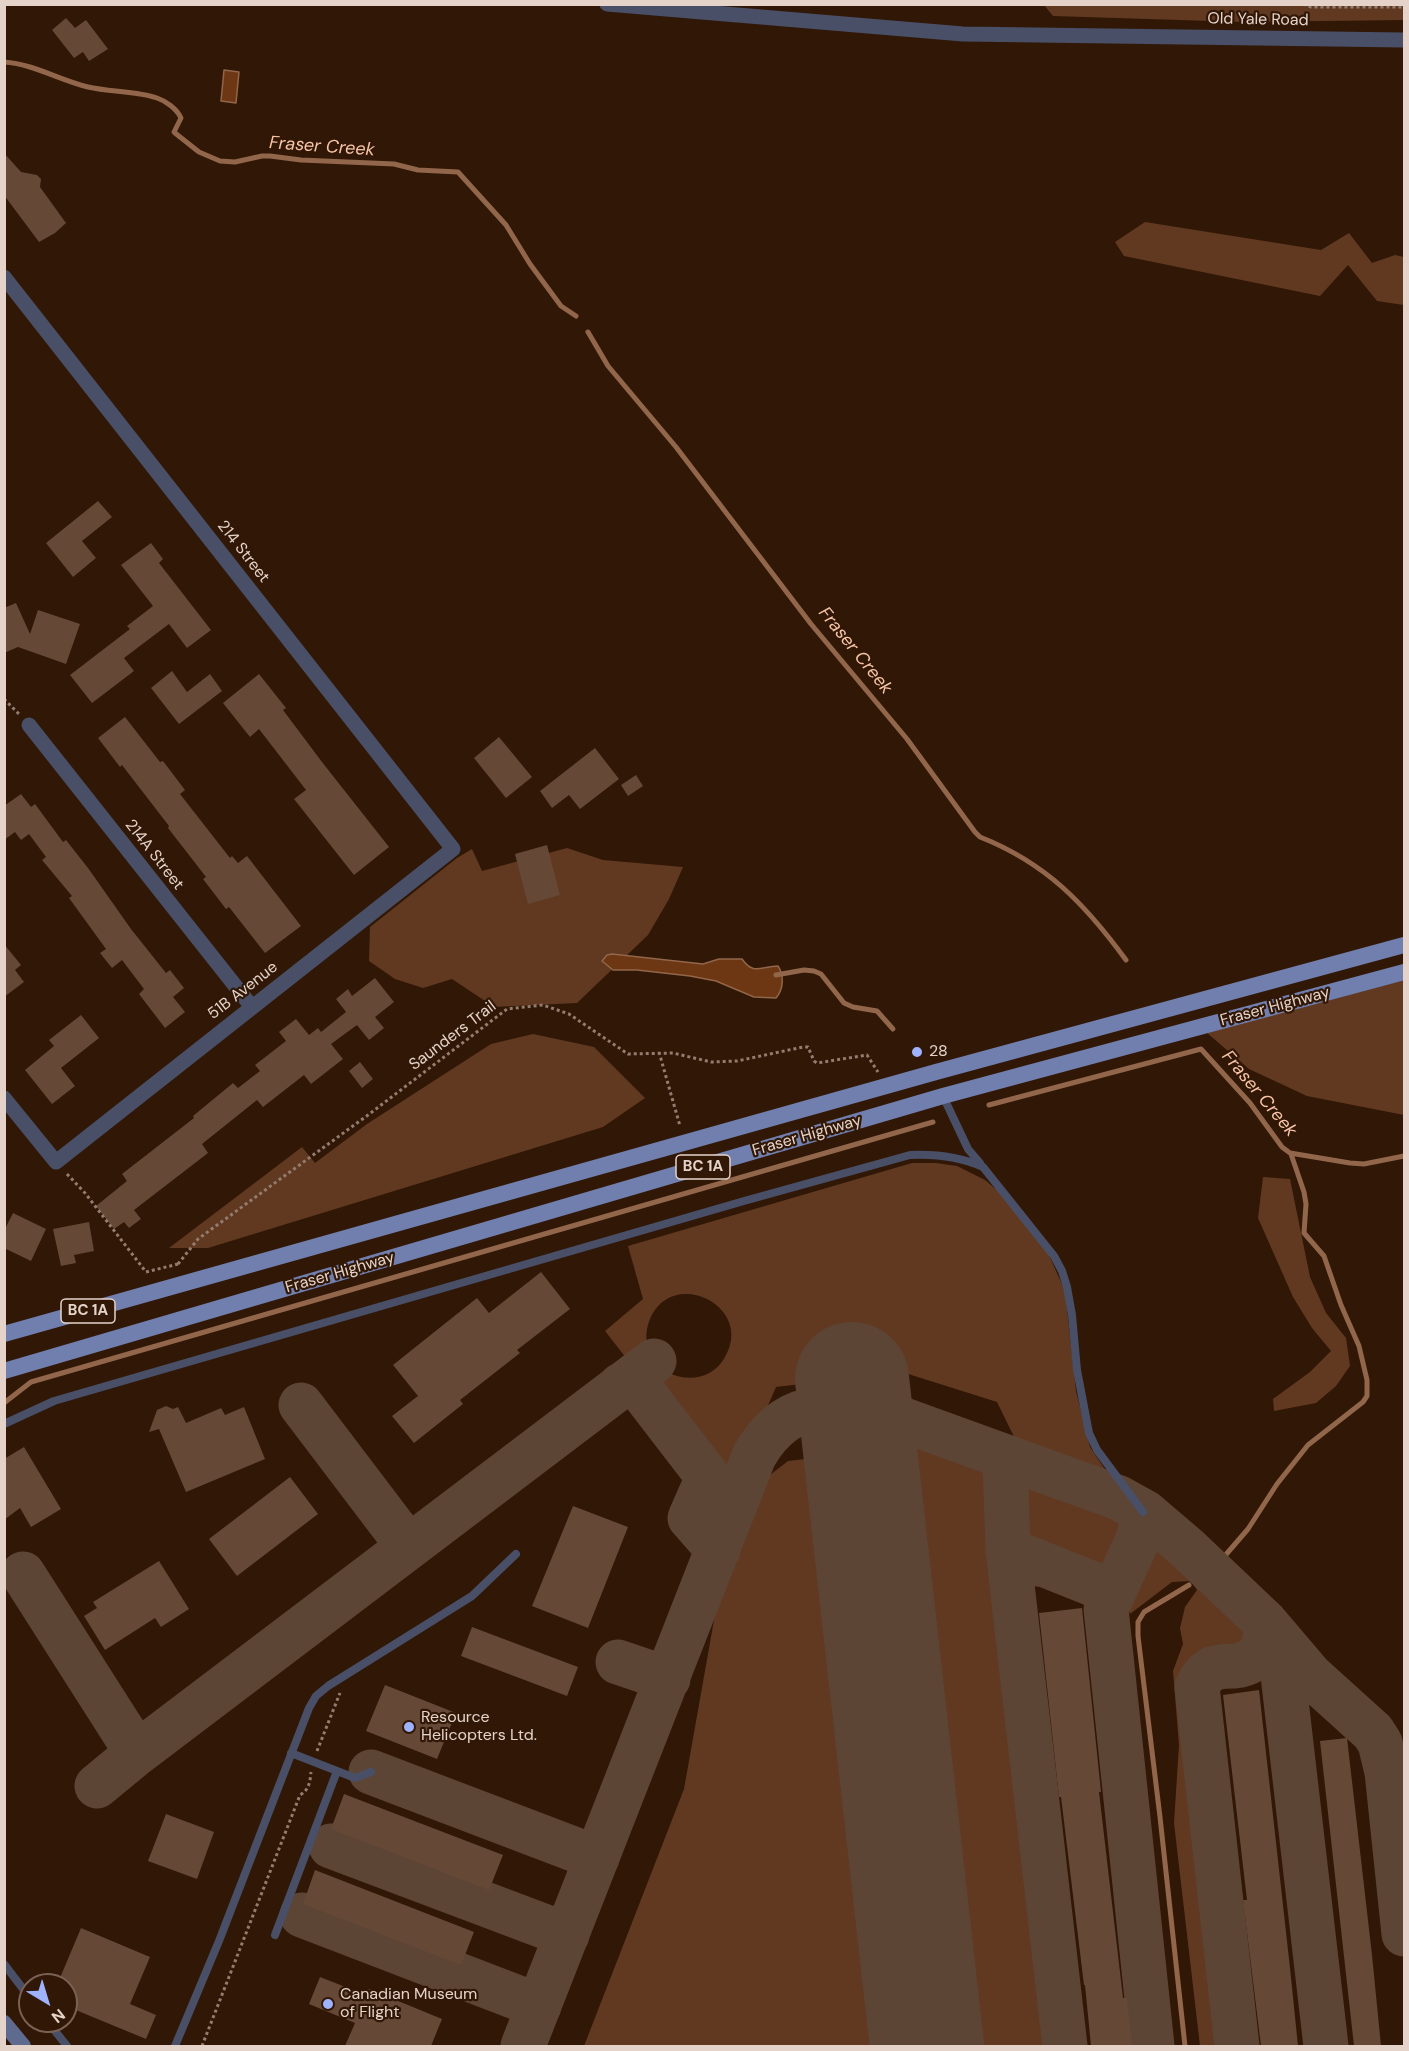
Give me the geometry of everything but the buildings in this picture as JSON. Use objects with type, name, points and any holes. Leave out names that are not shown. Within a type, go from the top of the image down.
[{"type":"main road","name":"Fraser Highway","points":[[4,1334],[936,1072],[1404,945]]},
{"type":"main road","name":"Fraser Highway","points":[[4,1371],[943,1096],[1404,972]]},
{"type":"main road","points":[[4,2023],[23,2046]]},
{"type":"street","name":"Old Yale Road","points":[[607,4],[963,34],[1404,40]]},
{"type":"street","name":"214 Street","points":[[4,277],[453,849]]},
{"type":"street","name":"214A Street","points":[[29,725],[252,1007]]},
{"type":"street","name":"51B Avenue","points":[[56,1162],[453,849]]},
{"type":"street","points":[[4,1098],[10,1117],[56,1162]]},
{"type":"lane","points":[[943,1096],[968,1149],[1054,1256],[1062,1271],[1072,1315],[1077,1370],[1089,1433],[1097,1450],[1143,1512]]},
{"type":"lane","points":[[4,1424],[54,1401],[910,1155],[967,1160],[982,1167]]},
{"type":"lane","points":[[175,2046],[219,1941],[309,1708],[316,1696],[328,1686],[472,1596],[516,1554]]},
{"type":"lane","points":[[291,1753],[355,1778],[371,1772]]},
{"type":"lane","points":[[275,1935],[337,1771]]},
{"type":"lane","points":[[4,1964],[18,1982]]},
{"type":"lane","points":[[57,2033],[67,2046]]},
{"type":"path","points":[[1303,4],[1311,7],[1404,7]]},
{"type":"path","points":[[4,699],[29,725]]},
{"type":"path","name":"Saunders Trail","points":[[178,1264],[198,1239],[368,1115],[507,1009],[543,1005],[569,1014],[628,1054],[673,1053],[711,1062],[737,1060],[808,1047],[817,1063],[867,1055],[878,1072]]},
{"type":"path","points":[[659,1053],[681,1128]]},
{"type":"path","points":[[56,1162],[85,1193],[146,1272],[178,1264],[180,1271]]},
{"type":"path","points":[[202,2046],[300,1795],[306,1791],[310,1782],[313,1761],[340,1692]]},
{"type":"shaded area","points":[[1404,4],[1404,20],[1243,22],[1053,16],[1044,5]]},
{"type":"shaded area","points":[[224,70],[239,72],[236,103],[221,101]]},
{"type":"shaded area","points":[[1145,222],[1321,250],[1349,233],[1372,263],[1395,255],[1404,257],[1404,305],[1377,301],[1348,265],[1320,296],[1124,256],[1115,242]]},
{"type":"shaded area","points":[[567,848],[603,860],[683,867],[669,899],[648,935],[577,1003],[494,1007],[452,979],[423,988],[395,979],[369,961],[370,927],[457,858],[472,849],[482,871]]},
{"type":"shaded area","points":[[607,955],[703,964],[719,959],[742,959],[754,969],[778,966],[782,986],[776,998],[754,997],[716,981],[690,976],[637,970],[613,970],[602,961]]},
{"type":"shaded area","points":[[1404,972],[1404,1115],[1307,1096],[1249,1069],[1206,1032]]},
{"type":"shaded area","points":[[533,1034],[594,1047],[645,1098],[603,1127],[208,1248],[169,1248],[302,1147],[315,1163],[367,1124],[491,1044]]},
{"type":"shaded area","points":[[912,1163],[957,1166],[985,1180],[1006,1198],[1048,1253],[1065,1291],[1076,1391],[1090,1447],[1114,1483],[1021,1451],[997,1402],[902,1372],[776,1387],[736,1479],[720,1478],[649,1381],[662,1369],[688,1378],[705,1375],[719,1365],[725,1357],[731,1339],[729,1322],[720,1309],[707,1299],[691,1294],[675,1295],[661,1303],[647,1328],[646,1337],[651,1355],[634,1368],[605,1331],[643,1299],[628,1246]]},
{"type":"shaded area","points":[[1263,1177],[1290,1179],[1310,1277],[1326,1313],[1346,1338],[1350,1366],[1336,1386],[1316,1403],[1274,1411],[1273,1399],[1310,1372],[1331,1351],[1312,1328],[1293,1297],[1258,1218]]},
{"type":"shaded area","points":[[928,1443],[988,1462],[995,1473],[1058,2046],[956,2046],[892,1471],[901,1455],[911,1445]]},
{"type":"shaded area","points":[[814,1458],[835,1476],[899,2046],[584,2046],[684,1789],[719,1592],[761,1482],[788,1461]]},
{"type":"shaded area","points":[[1020,1469],[1126,1512],[1129,1538],[1118,1561],[1099,1569],[1024,1540],[1014,1476]]},
{"type":"shaded area","points":[[1157,1539],[1179,1555],[1246,1616],[1256,1631],[1255,1641],[1247,1653],[1205,1669],[1191,1689],[1232,2046],[1200,2046],[1174,1823],[1179,1745],[1173,1671],[1183,1644],[1180,1628],[1185,1607],[1197,1590],[1191,1581],[1172,1582],[1130,1614],[1124,1590]]},
{"type":"shaded area","points":[[1030,1568],[1051,1572],[1054,1583],[1050,1586],[1029,1587],[1025,1582]]},
{"type":"waterway","name":"Fraser Creek","points":[[4,62],[26,66],[88,87],[141,94],[160,99],[174,109],[181,118],[174,132],[199,152],[220,161],[235,162],[270,156],[301,160],[394,164],[418,170],[458,172],[506,225],[530,264],[561,306],[576,316]]},
{"type":"waterway","name":"Fraser Creek","points":[[588,332],[608,366],[676,447],[811,624],[907,739],[975,832],[980,837],[1025,859],[1062,887],[1095,921],[1126,960]]},
{"type":"waterway","points":[[776,975],[804,970],[821,974],[844,1003],[877,1011],[893,1029]]},
{"type":"waterway","name":"Fraser Creek","points":[[989,1105],[1201,1049],[1250,1103],[1282,1147],[1290,1153],[1364,1164],[1404,1156]]},
{"type":"waterway","points":[[4,1403],[31,1382],[933,1122]]},
{"type":"waterway","points":[[1223,1558],[1248,1529],[1277,1484],[1308,1445],[1363,1402],[1367,1396],[1367,1380],[1359,1346],[1341,1305],[1324,1256],[1304,1233],[1306,1204],[1291,1154]]},
{"type":"waterway","points":[[1185,2046],[1138,1622],[1144,1612],[1189,1585]]},
{"type":"taxiway","points":[[97,1786],[137,1753],[654,1361]]},
{"type":"taxiway","points":[[621,1385],[635,1382],[708,1477],[690,1518],[718,1550]]},
{"type":"taxiway","points":[[301,1405],[408,1546]]},
{"type":"taxiway","points":[[523,2046],[754,1456],[767,1437],[785,1421],[795,1415],[817,1411],[845,1422],[861,1453]]},
{"type":"taxiway","points":[[861,1453],[866,1436],[873,1426],[884,1420],[901,1419],[1119,1498],[1146,1513],[1187,1548],[1265,1622],[1311,1676],[1373,1732],[1380,1743],[1387,1772],[1404,1934]]},
{"type":"taxiway","points":[[1005,1457],[1008,1550],[1065,2046]]},
{"type":"taxiway","points":[[1143,1512],[1139,1537],[1106,1609],[1152,2046]]},
{"type":"taxiway","points":[[1008,1550],[1113,1592]]},
{"type":"taxiway","points":[[23,1574],[137,1753]]},
{"type":"taxiway","points":[[1237,2046],[1197,1687],[1212,1669],[1244,1664],[1256,1657],[1265,1638],[1265,1622]]},
{"type":"taxiway","points":[[1275,1636],[1280,1651],[1283,1675],[1326,2046]]},
{"type":"taxiway","points":[[618,1662],[668,1679]]},
{"type":"taxiway","points":[[371,1772],[597,1858]]},
{"type":"taxiway","points":[[331,1846],[567,1935]]},
{"type":"taxiway","points":[[302,1915],[539,2006]]},
{"type":"runway","points":[[852,1379],[927,2046]]},
{"type":"place","name":"28","points":[[917,1052]]},
{"type":"place","name":"Resource Helicopters Ltd.","points":[[409,1727]]},
{"type":"place","name":"Canadian Museum of Flight","points":[[328,2004]]}]
